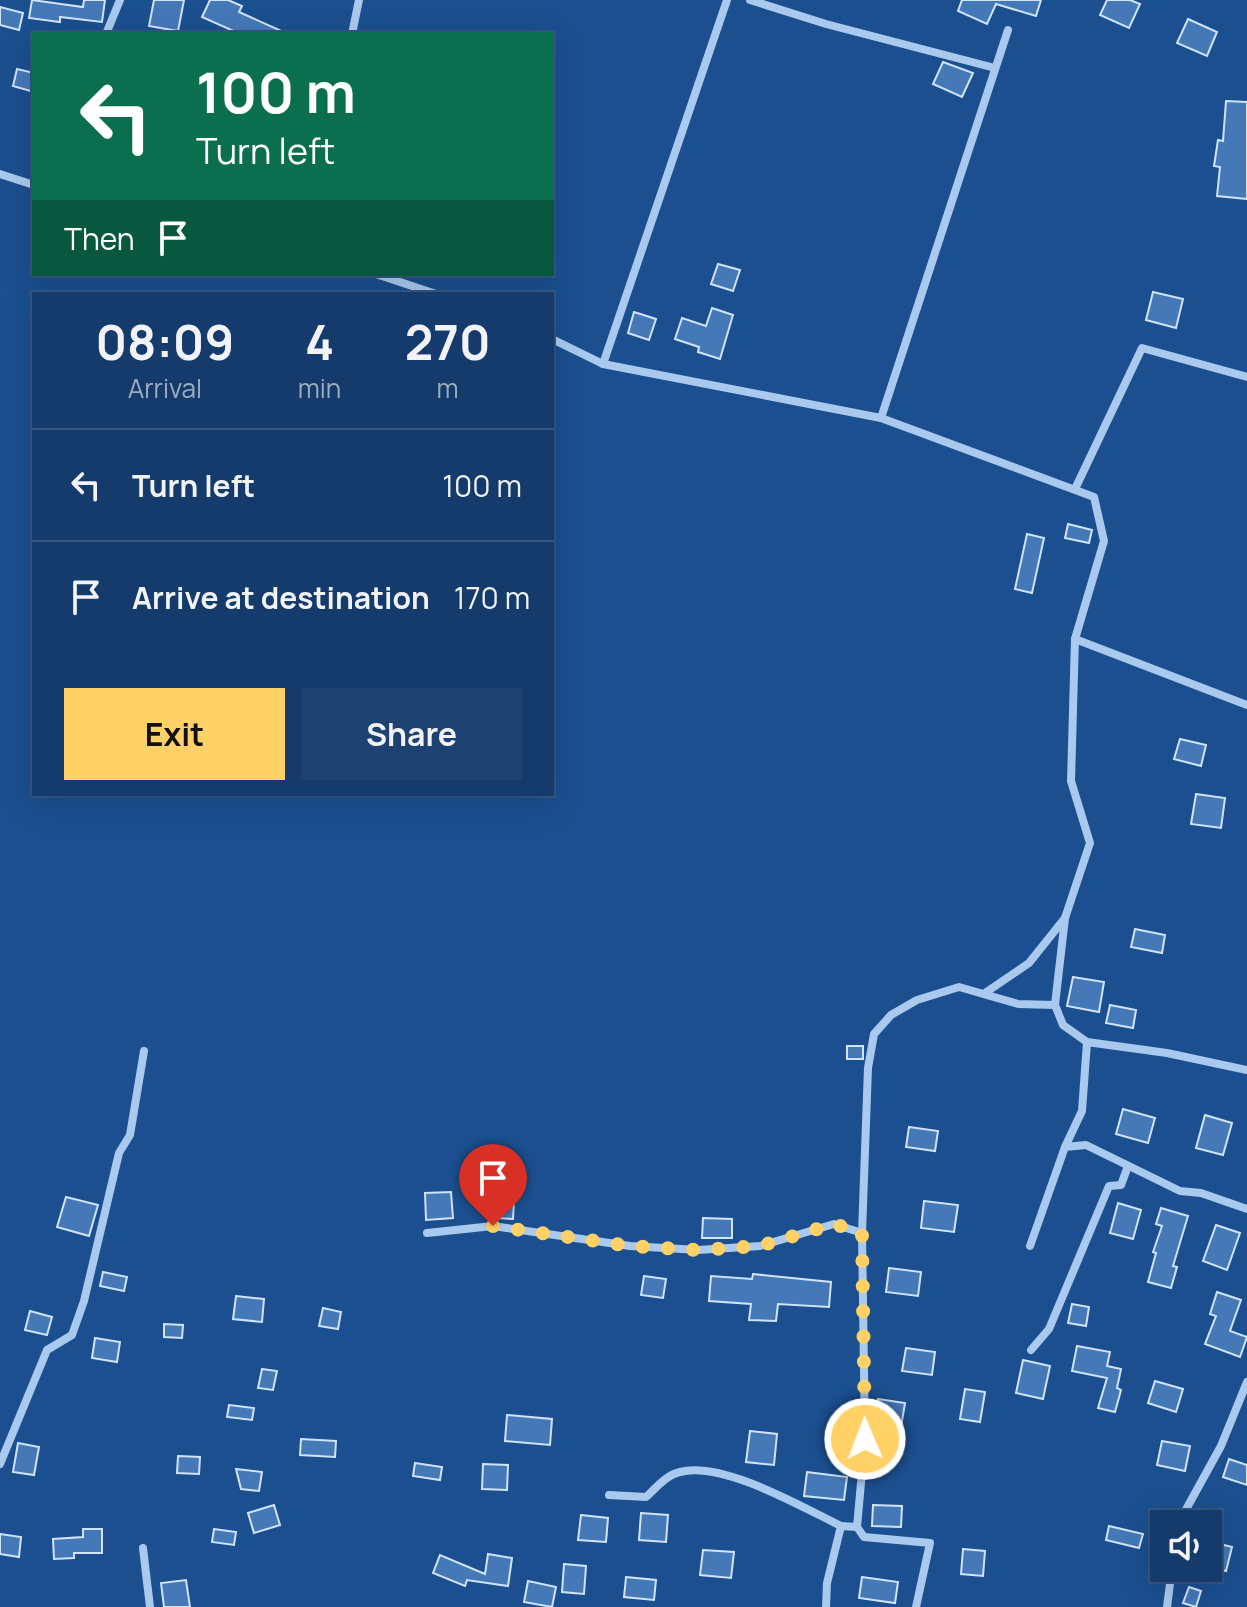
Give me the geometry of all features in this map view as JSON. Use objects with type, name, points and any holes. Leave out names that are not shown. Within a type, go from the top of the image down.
[{"type":"street","points":[[107,32],[120,0]]},
{"type":"street","points":[[352,32],[359,0]]},
{"type":"street","points":[[603,364],[727,0]]},
{"type":"street","points":[[750,0],[826,24],[995,68]]},
{"type":"street","points":[[881,418],[1008,30]]},
{"type":"street","points":[[0,174],[32,184]]},
{"type":"street","points":[[382,276],[430,292]]},
{"type":"street","points":[[554,340],[603,364],[881,418],[1094,497],[1104,541],[1075,639],[1071,781],[1090,843],[1065,918],[1055,1005],[1063,1025],[1087,1042],[1167,1053],[1247,1070]]},
{"type":"street","points":[[1075,489],[1142,348],[1247,377]]},
{"type":"street","points":[[1075,639],[1247,705]]},
{"type":"street","points":[[985,993],[1029,963],[1065,918]]},
{"type":"street","points":[[916,1607],[930,1543],[864,1537],[857,1527],[865,1439],[862,1233],[868,1068],[874,1034],[891,1015],[917,1000],[959,987],[1018,1004],[1055,1005]]},
{"type":"street","points":[[1030,1246],[1065,1147],[1082,1111],[1087,1042]]},
{"type":"street","points":[[0,1464],[47,1350],[72,1335],[84,1301],[119,1153],[130,1135],[144,1051]]},
{"type":"street","points":[[1065,1147],[1086,1145],[1180,1191],[1201,1193],[1247,1209]]},
{"type":"street","points":[[1031,1350],[1049,1329],[1109,1186],[1121,1185],[1128,1166]]},
{"type":"street","points":[[427,1233],[493,1226],[630,1246],[698,1250],[760,1246],[834,1224],[862,1233]]},
{"type":"street","points":[[1186,1510],[1221,1446],[1247,1382]]},
{"type":"street","points":[[609,1495],[646,1497],[670,1475],[683,1471],[727,1474],[841,1526],[857,1527]]},
{"type":"street","points":[[826,1607],[827,1583],[841,1526]]},
{"type":"street","points":[[143,1548],[150,1607]]},
{"type":"street","points":[[1167,1607],[1170,1582]]},
{"type":"building","points":[[32,0],[83,7],[84,0],[105,0],[102,22],[60,17],[60,22],[29,18]]},
{"type":"building","points":[[154,0],[184,0],[178,31],[149,26]]},
{"type":"building","points":[[210,0],[228,0],[242,6],[239,12],[284,32],[236,32],[202,17]]},
{"type":"building","points":[[962,0],[1041,0],[1036,16],[996,4],[987,24],[958,11]]},
{"type":"building","points":[[1107,0],[1130,0],[1140,4],[1129,28],[1100,15]]},
{"type":"building","points":[[0,7],[23,13],[19,30],[0,25]]},
{"type":"building","points":[[1188,19],[1217,32],[1207,56],[1177,43]]},
{"type":"building","points":[[943,62],[973,73],[962,97],[933,84]]},
{"type":"building","points":[[17,69],[32,73],[32,91],[13,86]]},
{"type":"building","points":[[1226,101],[1247,102],[1247,199],[1217,196],[1220,167],[1214,166],[1218,140],[1223,141]]},
{"type":"building","points":[[718,264],[740,270],[733,291],[711,284]]},
{"type":"building","points":[[1153,292],[1183,299],[1176,328],[1146,320]]},
{"type":"building","points":[[712,308],[733,315],[720,359],[698,352],[699,347],[675,339],[682,318],[706,326]]},
{"type":"building","points":[[634,312],[656,319],[649,340],[628,333]]},
{"type":"building","points":[[1068,524],[1092,530],[1089,543],[1065,538]]},
{"type":"building","points":[[1027,534],[1044,538],[1032,593],[1015,589]]},
{"type":"building","points":[[1180,739],[1206,745],[1201,766],[1174,759]]},
{"type":"building","points":[[1196,794],[1225,798],[1221,828],[1191,824]]},
{"type":"building","points":[[1135,929],[1165,935],[1162,953],[1131,947]]},
{"type":"building","points":[[1073,977],[1104,982],[1099,1012],[1067,1006]]},
{"type":"building","points":[[1110,1005],[1136,1010],[1133,1028],[1106,1023]]},
{"type":"building","points":[[847,1046],[863,1046],[863,1059],[847,1059]]},
{"type":"building","points":[[1123,1109],[1155,1118],[1148,1143],[1116,1134]]},
{"type":"building","points":[[1205,1115],[1232,1123],[1223,1155],[1196,1148]]},
{"type":"building","points":[[909,1127],[938,1131],[935,1151],[906,1147]]},
{"type":"building","points":[[451,1192],[453,1218],[426,1220],[425,1193]]},
{"type":"building","points":[[66,1197],[98,1205],[89,1236],[57,1227]]},
{"type":"building","points":[[496,1201],[514,1202],[513,1219],[495,1218]]},
{"type":"building","points":[[924,1201],[958,1205],[954,1232],[921,1228]]},
{"type":"building","points":[[1118,1203],[1141,1210],[1133,1239],[1110,1233]]},
{"type":"building","points":[[1161,1208],[1188,1216],[1173,1266],[1177,1267],[1171,1288],[1148,1282],[1156,1253],[1153,1252],[1162,1226],[1156,1224]]},
{"type":"building","points":[[703,1218],[732,1219],[732,1238],[702,1238]]},
{"type":"building","points":[[1216,1225],[1240,1233],[1227,1270],[1203,1261]]},
{"type":"building","points":[[889,1268],[921,1272],[918,1296],[886,1292]]},
{"type":"building","points":[[103,1272],[127,1277],[124,1291],[100,1286]]},
{"type":"building","points":[[753,1274],[831,1282],[829,1307],[778,1304],[776,1321],[749,1320],[751,1304],[709,1301],[711,1276],[752,1279]]},
{"type":"building","points":[[644,1276],[666,1279],[663,1298],[641,1295]]},
{"type":"building","points":[[1217,1292],[1241,1300],[1230,1331],[1247,1337],[1240,1357],[1205,1344],[1216,1316],[1210,1314]]},
{"type":"building","points":[[236,1296],[264,1299],[262,1322],[233,1319]]},
{"type":"building","points":[[1072,1304],[1089,1307],[1086,1326],[1068,1323]]},
{"type":"building","points":[[323,1308],[341,1312],[338,1329],[319,1326]]},
{"type":"building","points":[[30,1311],[52,1317],[47,1335],[25,1330]]},
{"type":"building","points":[[164,1324],[183,1325],[182,1338],[164,1337]]},
{"type":"building","points":[[95,1338],[120,1342],[117,1362],[92,1358]]},
{"type":"building","points":[[1077,1346],[1110,1352],[1107,1366],[1121,1369],[1117,1388],[1121,1390],[1115,1412],[1098,1408],[1107,1378],[1072,1371]]},
{"type":"building","points":[[906,1348],[935,1352],[932,1375],[902,1371]]},
{"type":"building","points":[[1023,1360],[1050,1366],[1043,1399],[1016,1393]]},
{"type":"building","points":[[262,1369],[277,1371],[273,1390],[258,1388]]},
{"type":"building","points":[[1155,1381],[1183,1389],[1176,1412],[1148,1403]]},
{"type":"building","points":[[965,1389],[985,1392],[980,1422],[960,1419]]},
{"type":"building","points":[[878,1399],[905,1403],[901,1427],[874,1423]]},
{"type":"building","points":[[229,1405],[254,1408],[252,1420],[227,1417]]},
{"type":"building","points":[[507,1415],[552,1419],[550,1445],[505,1441]]},
{"type":"building","points":[[750,1431],[777,1434],[774,1465],[746,1462]]},
{"type":"building","points":[[301,1439],[336,1441],[335,1457],[300,1455]]},
{"type":"building","points":[[1162,1441],[1190,1446],[1185,1471],[1157,1465]]},
{"type":"building","points":[[18,1443],[39,1447],[34,1475],[13,1472]]},
{"type":"building","points":[[178,1456],[200,1457],[199,1474],[177,1473]]},
{"type":"building","points":[[1229,1459],[1247,1465],[1247,1485],[1223,1477]]},
{"type":"building","points":[[415,1463],[442,1467],[440,1480],[413,1476]]},
{"type":"building","points":[[483,1464],[508,1465],[507,1490],[482,1489]]},
{"type":"building","points":[[236,1469],[262,1472],[259,1491],[241,1489]]},
{"type":"building","points":[[807,1472],[847,1477],[844,1500],[804,1496]]},
{"type":"building","points":[[274,1505],[280,1525],[254,1533],[248,1513]]},
{"type":"building","points":[[873,1505],[902,1506],[901,1527],[872,1526]]},
{"type":"building","points":[[641,1513],[668,1515],[666,1542],[639,1540]]},
{"type":"building","points":[[581,1515],[608,1518],[606,1542],[578,1540]]},
{"type":"building","points":[[1109,1526],[1143,1534],[1139,1548],[1106,1540]]},
{"type":"building","points":[[83,1529],[102,1529],[102,1553],[74,1553],[74,1558],[54,1559],[53,1539],[83,1537]]},
{"type":"building","points":[[214,1529],[236,1532],[234,1545],[212,1542]]},
{"type":"building","points":[[0,1534],[21,1537],[19,1557],[0,1554]]},
{"type":"building","points":[[1222,1544],[1232,1547],[1226,1571],[1222,1570]]},
{"type":"building","points":[[963,1549],[985,1551],[983,1576],[961,1574]]},
{"type":"building","points":[[703,1550],[734,1552],[731,1578],[700,1575]]},
{"type":"building","points":[[488,1554],[512,1558],[508,1586],[467,1580],[465,1586],[433,1573],[440,1555],[485,1574]]},
{"type":"building","points":[[564,1564],[586,1566],[584,1594],[562,1592]]},
{"type":"building","points":[[626,1577],[656,1580],[654,1600],[624,1597]]},
{"type":"building","points":[[862,1577],[898,1582],[895,1603],[859,1598]]},
{"type":"building","points":[[186,1580],[190,1607],[164,1607],[161,1583]]},
{"type":"building","points":[[528,1581],[556,1587],[552,1607],[524,1602]]},
{"type":"building","points":[[1189,1587],[1201,1591],[1196,1607],[1183,1603]]},
{"type":"route","points":[[493,1226],[630,1246],[698,1250],[760,1246],[834,1224],[862,1233],[865,1439]]}]
